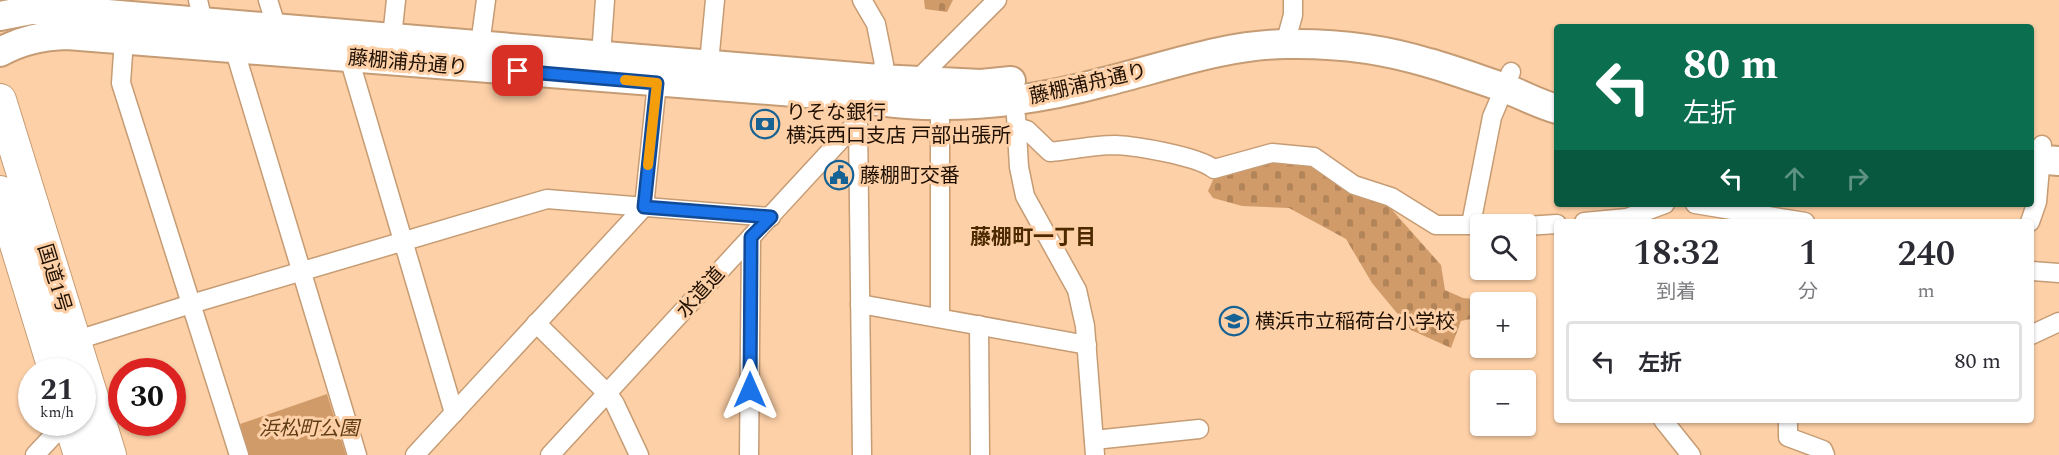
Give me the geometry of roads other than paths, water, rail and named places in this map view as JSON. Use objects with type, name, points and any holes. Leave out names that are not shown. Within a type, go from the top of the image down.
[{"type":"highway","name":"国道1号","points":[[0,100],[110,455]]},
{"type":"highway","name":"国道1号","points":[[0,192],[51,358]]},
{"type":"highway","points":[[74,436],[80,455]]},
{"type":"main road","name":"藤棚浦舟通り","points":[[0,16],[58,5],[126,18],[234,48],[268,26]]},
{"type":"main road","name":"藤棚浦舟通り","points":[[0,52],[20,42],[50,35],[67,35],[126,18],[201,11],[268,26],[709,63],[869,100],[916,81],[981,84],[1046,78],[1197,38],[1289,23],[1340,28],[1408,39],[1445,48],[1554,107]]},
{"type":"main road","name":"藤棚浦舟通り","points":[[268,26],[349,58],[844,96],[869,100],[942,105],[985,103],[1015,113],[1056,93],[1211,52],[1244,47],[1289,23]]},
{"type":"main road","name":"藤棚浦舟通り","points":[[1507,80],[1554,88]]},
{"type":"street","points":[[392,38],[396,0]]},
{"type":"street","points":[[480,45],[486,0]]},
{"type":"street","points":[[601,55],[605,0]]},
{"type":"street","points":[[709,63],[715,0]]},
{"type":"street","points":[[862,0],[876,24],[884,64],[869,100],[860,304],[862,455]]},
{"type":"street","points":[[916,81],[997,0]]},
{"type":"street","points":[[126,18],[121,82],[239,455]]},
{"type":"street","points":[[234,48],[357,455]]},
{"type":"street","points":[[349,58],[454,413]]},
{"type":"street","points":[[1473,214],[1492,117],[1507,80]]},
{"type":"street","points":[[415,455],[644,207],[657,83]]},
{"type":"street","name":"水道道","points":[[550,455],[771,217],[869,100]]},
{"type":"street","points":[[940,318],[940,117],[942,105]]},
{"type":"street","points":[[1015,113],[1027,130],[1050,152],[1114,145],[1191,158],[1208,164],[1214,169],[1272,153],[1314,157],[1354,185],[1391,197],[1437,225],[1470,224]]},
{"type":"street","points":[[1015,113],[1019,167],[1025,196],[1077,290],[1087,345],[1094,448],[1199,429]]},
{"type":"street","points":[[2031,219],[2037,202],[2044,153]]},
{"type":"street","points":[[74,341],[547,199],[771,217]]},
{"type":"street","points":[[1616,219],[1627,218],[1657,207]]},
{"type":"street","points":[[1713,207],[1787,219]]},
{"type":"street","points":[[1536,225],[1554,224]]},
{"type":"street","points":[[749,455],[751,237]]},
{"type":"street","points":[[2034,271],[2059,273]]},
{"type":"street","points":[[860,304],[1087,345]]},
{"type":"street","points":[[2034,334],[2059,322]]},
{"type":"street","points":[[536,323],[608,394],[639,455]]},
{"type":"street","points":[[979,325],[980,455]]},
{"type":"street","points":[[1665,423],[1691,455]]},
{"type":"street","points":[[1788,423],[1788,437],[1823,450],[1825,455]]},
{"type":"street","points":[[35,455],[53,436]]},
{"type":"place","name":"りそな銀行 横浜西口支店 戸部出張所","points":[[765,124]]},
{"type":"place","name":"藤棚町交番","points":[[839,175]]},
{"type":"place","name":"横浜市立稲荷台小学校","points":[[1234,321]]},
{"type":"district","name":"藤棚町一丁目","points":[[1033,237]]},
{"type":"park label","name":"浜松町公園","points":[[309,428]]}]
